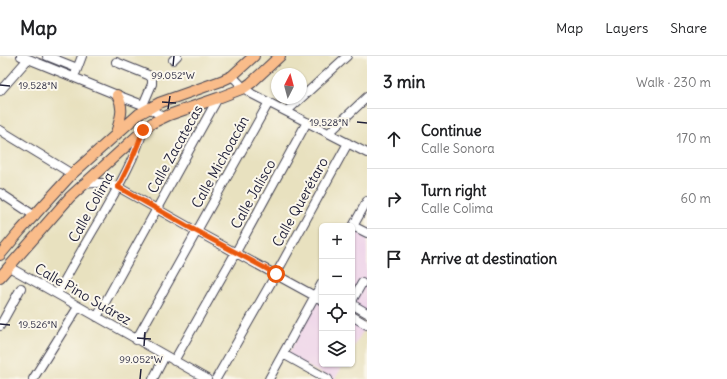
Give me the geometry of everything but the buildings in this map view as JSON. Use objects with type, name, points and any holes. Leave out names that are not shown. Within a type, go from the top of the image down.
[{"type":"main road","points":[[0,255],[72,174],[146,106],[170,99],[232,76],[254,56]]},
{"type":"main road","points":[[0,277],[70,197],[143,130],[152,123],[164,117],[244,88],[280,56]]},
{"type":"main road","points":[[115,134],[122,108],[121,102],[117,95]]},
{"type":"main road","points":[[20,231],[33,241]]},
{"type":"street","points":[[73,78],[82,56]]},
{"type":"street","points":[[287,111],[347,56]]},
{"type":"street","points":[[0,91],[24,57],[50,69],[146,106],[164,117]]},
{"type":"street","points":[[50,69],[53,57],[77,68]]},
{"type":"street","points":[[116,62],[152,78],[152,84],[146,106]]},
{"type":"street","points":[[232,76],[252,94],[367,153]]},
{"type":"street","points":[[329,133],[367,97]]},
{"type":"street","name":"Calle Zacatecas","points":[[97,317],[218,98]]},
{"type":"street","name":"Calle Michoacán","points":[[136,340],[269,102]]},
{"type":"street","name":"Calle Jalisco","points":[[174,361],[307,122]]},
{"type":"street","points":[[0,130],[72,174]]},
{"type":"street","name":"Calle Colima","points":[[57,294],[118,187],[139,144],[143,130]]},
{"type":"street","name":"Calle Querétaro","points":[[216,379],[348,143]]},
{"type":"street","points":[[83,184],[103,183],[118,187],[318,298],[269,379]]},
{"type":"street","points":[[0,193],[35,216]]},
{"type":"street","points":[[354,223],[367,201]]},
{"type":"street","points":[[355,228],[367,233]]},
{"type":"street","name":"Calle Pino Suárez","points":[[9,267],[207,379]]},
{"type":"street","points":[[355,295],[362,283]]},
{"type":"street","points":[[0,326],[21,288]]},
{"type":"street","points":[[355,306],[367,313]]},
{"type":"street","points":[[33,379],[78,307]]},
{"type":"street","points":[[355,318],[367,325]]},
{"type":"street","points":[[283,354],[324,378]]},
{"type":"street","points":[[152,379],[165,356]]},
{"type":"shaded area","points":[[355,230],[367,236],[367,320],[355,313]]},
{"type":"shaded area","points":[[318,299],[319,367],[342,367],[335,379],[332,379],[287,356]]},
{"type":"shaded area","points":[[355,320],[366,326],[355,345]]},
{"type":"route","points":[[143,130],[139,144],[118,187],[276,274]]}]
